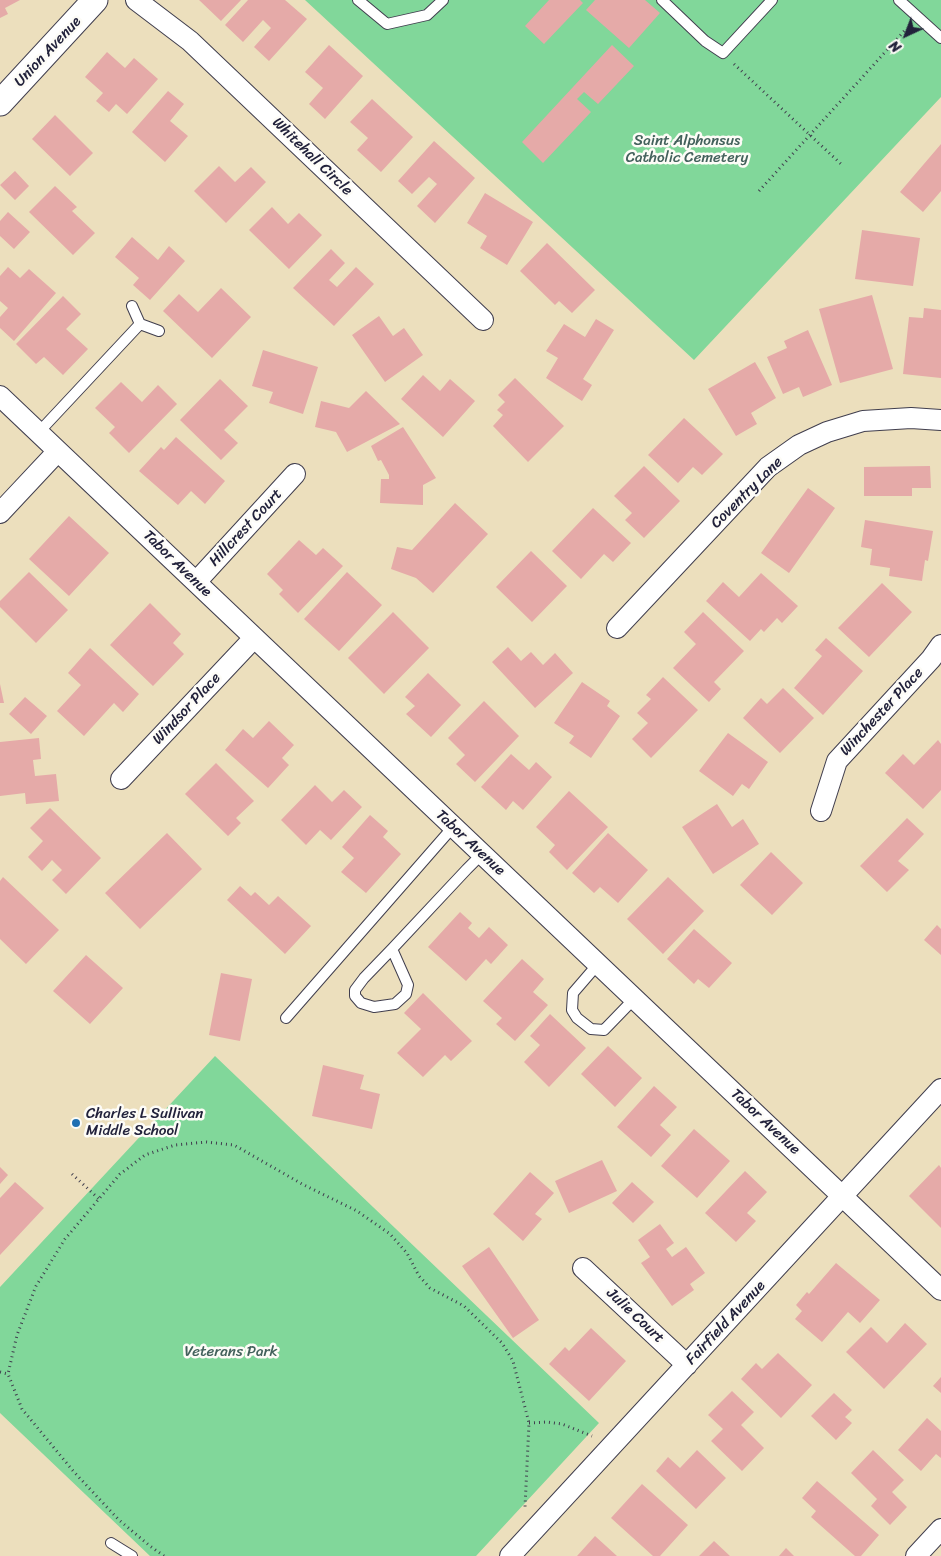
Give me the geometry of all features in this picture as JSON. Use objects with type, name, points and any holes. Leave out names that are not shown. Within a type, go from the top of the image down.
[{"type":"street","name":"Union Avenue","points":[[0,103],[96,0]]},
{"type":"street","name":"Whitehall Circle","points":[[136,0],[190,42],[483,320]]},
{"type":"street","name":"Tabor Avenue","points":[[0,396],[941,1290]]},
{"type":"street","name":"Coventry Lane","points":[[617,628],[768,467],[799,445],[827,432],[863,421],[911,418],[941,420]]},
{"type":"street","points":[[0,513],[58,451]]},
{"type":"street","name":"Hillcrest Court","points":[[196,582],[295,474]]},
{"type":"street","name":"Windsor Place","points":[[121,779],[254,638]]},
{"type":"street","name":"Winchester Place","points":[[822,811],[837,761],[932,658],[941,645]]},
{"type":"street","name":"Fairfield Avenue","points":[[510,1556],[941,1089]]},
{"type":"street","name":"Julie Court","points":[[584,1268],[688,1364]]},
{"type":"street","points":[[916,1556],[941,1529]]},
{"type":"lane","points":[[358,0],[387,24],[427,14],[443,0]]},
{"type":"lane","points":[[662,0],[705,41],[723,52],[772,0]]},
{"type":"lane","points":[[900,0],[941,38]]},
{"type":"lane","points":[[132,306],[140,324],[159,331]]},
{"type":"lane","points":[[39,432],[140,324]]},
{"type":"lane","points":[[286,1018],[453,827]]},
{"type":"lane","points":[[392,949],[408,985],[406,994],[395,1004],[374,1007],[361,1003],[355,996],[355,990],[364,978],[482,854]]},
{"type":"lane","points":[[598,964],[574,993],[572,1010],[578,1018],[591,1029],[604,1030],[635,998]]},
{"type":"lane","points":[[111,1543],[132,1556]]},
{"type":"path","points":[[759,190],[917,16]]},
{"type":"path","points":[[723,52],[809,136],[841,164]]},
{"type":"path","points":[[164,1556],[119,1520],[74,1472],[22,1409],[8,1374],[17,1335],[36,1286],[65,1239],[120,1174],[145,1154],[176,1145],[206,1142],[234,1144],[302,1184],[357,1211],[390,1234],[407,1253],[419,1276],[430,1288],[464,1306],[502,1343],[513,1361],[529,1423],[525,1508]]},
{"type":"path","points":[[72,1174],[99,1199]]},
{"type":"path","points":[[0,1372],[8,1374]]},
{"type":"path","points":[[529,1423],[547,1422],[562,1424],[592,1436]]},
{"type":"green space","name":"Saint Alphonsus Catholic Cemetery","points":[[305,0],[941,0],[941,97],[694,360]]},
{"type":"green space","name":"Veterans Park","points":[[215,1056],[599,1423],[476,1556],[150,1556],[0,1413],[0,1287]]},
{"type":"building","points":[[0,0],[20,0],[5,8],[8,14],[0,18]]},
{"type":"building","points":[[199,0],[241,0],[221,21]]},
{"type":"building","points":[[248,0],[285,0],[307,19],[269,61],[254,47],[271,28],[263,20],[243,42],[225,25]]},
{"type":"building","points":[[549,0],[580,0],[583,3],[544,44],[525,26]]},
{"type":"building","points":[[595,0],[645,0],[660,13],[629,48],[586,10]]},
{"type":"building","points":[[329,45],[363,76],[325,119],[309,104],[323,88],[305,72]]},
{"type":"building","points":[[612,45],[634,66],[598,104],[584,92],[577,99],[591,112],[543,163],[522,142]]},
{"type":"building","points":[[107,52],[125,68],[134,58],[158,79],[127,114],[116,104],[109,112],[96,101],[103,93],[85,77]]},
{"type":"building","points":[[168,91],[184,104],[170,121],[188,136],[165,162],[132,132]]},
{"type":"building","points":[[372,99],[413,137],[381,172],[357,150],[368,138],[350,122]]},
{"type":"building","points":[[55,115],[93,153],[70,176],[32,139]]},
{"type":"building","points":[[434,141],[475,178],[435,223],[417,206],[437,184],[429,177],[412,194],[398,181]]},
{"type":"building","points":[[941,144],[941,191],[923,212],[900,192]]},
{"type":"building","points":[[219,166],[235,182],[251,167],[266,182],[226,223],[194,191]]},
{"type":"building","points":[[15,171],[29,186],[15,200],[0,185]]},
{"type":"building","points":[[55,186],[77,207],[72,211],[95,233],[73,255],[29,212]]},
{"type":"building","points":[[485,193],[533,222],[507,265],[480,248],[487,236],[467,223]]},
{"type":"building","points":[[272,207],[288,224],[299,213],[322,235],[289,269],[249,230]]},
{"type":"building","points":[[8,212],[30,232],[14,249],[0,236],[0,221]]},
{"type":"building","points":[[862,230],[920,238],[913,286],[855,279]]},
{"type":"building","points":[[132,237],[158,260],[169,246],[185,261],[150,300],[133,285],[139,278],[115,257]]},
{"type":"building","points":[[547,243],[595,290],[572,313],[559,301],[555,305],[520,271]]},
{"type":"building","points":[[331,249],[345,263],[329,280],[337,287],[356,267],[374,284],[334,326],[293,288]]},
{"type":"building","points":[[8,267],[20,278],[29,269],[56,293],[14,341],[0,328],[0,317],[8,308],[0,301],[0,276]]},
{"type":"building","points":[[221,288],[251,317],[212,358],[163,311],[179,294],[198,312]]},
{"type":"building","points":[[872,295],[893,369],[840,383],[819,309]]},
{"type":"building","points":[[63,296],[81,314],[66,329],[88,349],[63,375],[44,357],[36,364],[16,344]]},
{"type":"building","points":[[924,308],[941,310],[941,378],[903,374],[909,317],[923,318]]},
{"type":"building","points":[[379,316],[393,336],[404,328],[423,355],[385,382],[352,335]]},
{"type":"building","points":[[596,319],[614,330],[583,379],[592,385],[582,401],[546,378],[558,358],[546,351],[564,324],[585,337]]},
{"type":"building","points":[[808,330],[832,385],[803,397],[799,387],[783,394],[767,357],[787,348],[784,341]]},
{"type":"building","points":[[263,350],[318,367],[303,414],[269,403],[273,392],[252,386]]},
{"type":"building","points":[[755,362],[776,398],[751,413],[757,424],[736,436],[708,389]]},
{"type":"building","points":[[423,375],[440,391],[450,379],[475,401],[443,437],[401,399]]},
{"type":"building","points":[[515,378],[564,426],[528,462],[493,426],[503,415],[497,410],[505,402],[498,395]]},
{"type":"building","points":[[220,379],[248,406],[224,430],[238,443],[221,460],[180,420]]},
{"type":"building","points":[[121,382],[142,402],[158,385],[177,404],[129,453],[109,433],[115,427],[95,408]]},
{"type":"building","points":[[366,391],[400,424],[347,452],[336,432],[315,427],[321,401],[349,408]]},
{"type":"building","points":[[684,418],[723,454],[702,475],[693,467],[678,483],[648,455]]},
{"type":"building","points":[[403,427],[436,478],[423,485],[423,505],[380,503],[381,479],[389,479],[389,475],[381,460],[378,461],[371,446]]},
{"type":"building","points":[[176,437],[225,481],[205,504],[191,491],[178,505],[139,471],[161,447],[164,450]]},
{"type":"building","points":[[644,466],[680,501],[644,538],[625,520],[632,513],[614,496]]},
{"type":"building","points":[[930,466],[931,488],[912,488],[912,496],[864,496],[864,467]]},
{"type":"building","points":[[808,488],[835,508],[789,573],[761,553]]},
{"type":"building","points":[[455,503],[488,534],[433,593],[416,578],[391,569],[397,547],[412,550]]},
{"type":"building","points":[[593,508],[631,543],[613,562],[604,554],[581,579],[552,551]]},
{"type":"building","points":[[69,516],[109,553],[69,596],[29,559]]},
{"type":"building","points":[[865,520],[933,531],[928,561],[925,560],[922,581],[889,576],[890,568],[870,565],[872,549],[861,547]]},
{"type":"building","points":[[299,540],[316,555],[323,548],[343,566],[298,613],[279,594],[283,590],[267,574]]},
{"type":"building","points":[[531,551],[567,586],[532,622],[496,587]]},
{"type":"building","points":[[29,572],[68,610],[36,643],[0,607],[0,601]]},
{"type":"building","points":[[347,572],[382,605],[339,651],[304,619]]},
{"type":"building","points":[[761,573],[798,606],[782,623],[777,618],[764,632],[761,629],[750,641],[706,601],[723,582],[739,597]]},
{"type":"building","points":[[882,583],[912,612],[869,657],[838,628]]},
{"type":"building","points":[[150,603],[181,634],[173,643],[184,654],[153,686],[110,645]]},
{"type":"building","points":[[393,612],[429,648],[384,694],[348,658]]},
{"type":"building","points":[[703,612],[744,651],[714,682],[721,689],[709,702],[673,668],[696,644],[684,632]]},
{"type":"building","points":[[826,638],[863,671],[823,715],[794,688],[822,656],[815,650]]},
{"type":"building","points":[[508,647],[521,661],[531,652],[543,665],[555,653],[573,673],[535,708],[492,662]]},
{"type":"building","points":[[90,648],[139,694],[123,712],[114,703],[84,736],[57,711],[81,685],[68,673]]},
{"type":"building","points":[[428,673],[461,705],[431,737],[406,714],[415,706],[405,697]]},
{"type":"building","points":[[663,677],[698,710],[651,758],[632,739],[648,723],[637,713],[651,699],[646,695]]},
{"type":"building","points":[[582,682],[610,701],[607,706],[620,716],[591,758],[569,743],[574,736],[554,723]]},
{"type":"building","points":[[0,684],[4,703],[0,703]]},
{"type":"building","points":[[783,688],[814,718],[780,753],[743,718],[761,698],[767,704]]},
{"type":"building","points":[[25,697],[47,716],[31,734],[9,714]]},
{"type":"building","points":[[484,701],[519,736],[475,782],[456,764],[465,755],[448,738]]},
{"type":"building","points":[[269,721],[294,745],[282,758],[289,765],[268,788],[225,750],[243,729],[253,738]]},
{"type":"building","points":[[728,733],[768,762],[749,789],[742,784],[733,796],[699,771]]},
{"type":"building","points":[[39,738],[41,759],[33,760],[35,776],[56,774],[59,801],[26,804],[25,793],[0,796],[0,742]]},
{"type":"building","points":[[938,740],[941,744],[941,790],[923,809],[885,773],[903,754],[914,765]]},
{"type":"building","points":[[511,754],[529,770],[536,762],[552,777],[523,810],[513,801],[506,810],[481,787]]},
{"type":"building","points":[[216,763],[254,801],[236,818],[241,823],[228,836],[185,794]]},
{"type":"building","points":[[315,785],[332,802],[344,790],[362,807],[331,840],[320,830],[306,845],[281,820]]},
{"type":"building","points":[[569,791],[608,827],[567,870],[549,852],[555,845],[536,827]]},
{"type":"building","points":[[717,804],[732,827],[743,819],[759,844],[713,874],[682,827]]},
{"type":"building","points":[[50,808],[101,858],[66,894],[52,880],[62,870],[52,860],[42,871],[28,857],[43,841],[30,828]]},
{"type":"building","points":[[370,815],[388,831],[383,837],[401,854],[366,893],[341,872],[354,858],[342,847]]},
{"type":"building","points":[[907,818],[924,834],[898,861],[909,870],[887,892],[860,866]]},
{"type":"building","points":[[167,833],[202,869],[140,929],[105,893]]},
{"type":"building","points":[[608,833],[648,870],[618,903],[600,887],[594,893],[572,873]]},
{"type":"building","points":[[771,852],[803,883],[772,915],[740,885]]},
{"type":"building","points":[[3,877],[59,930],[26,964],[0,939],[0,881]]},
{"type":"building","points":[[668,877],[704,911],[663,954],[627,919]]},
{"type":"building","points":[[240,886],[251,896],[255,892],[269,905],[278,896],[311,926],[285,954],[227,900]]},
{"type":"building","points":[[460,912],[472,923],[468,928],[479,938],[489,927],[508,945],[491,964],[486,959],[466,981],[428,947]]},
{"type":"building","points":[[937,925],[941,929],[941,955],[924,940]]},
{"type":"building","points":[[694,929],[732,963],[709,988],[698,979],[694,984],[667,959]]},
{"type":"building","points":[[86,955],[123,988],[90,1024],[53,991]]},
{"type":"building","points":[[522,959],[544,979],[533,992],[548,1005],[515,1041],[496,1024],[502,1018],[483,1001]]},
{"type":"building","points":[[221,973],[252,979],[240,1041],[209,1035]]},
{"type":"building","points":[[423,993],[472,1041],[451,1061],[445,1055],[423,1077],[397,1053],[421,1029],[404,1013]]},
{"type":"building","points":[[550,1014],[586,1048],[549,1087],[524,1062],[540,1045],[530,1036]]},
{"type":"building","points":[[608,1046],[642,1078],[615,1107],[581,1074]]},
{"type":"building","points":[[323,1065],[364,1075],[360,1089],[380,1094],[372,1129],[312,1116]]},
{"type":"building","points":[[654,1086],[677,1107],[660,1125],[671,1135],[651,1157],[617,1127]]},
{"type":"building","points":[[694,1129],[730,1161],[697,1198],[661,1166]]},
{"type":"building","points":[[602,1160],[617,1191],[569,1213],[555,1181]]},
{"type":"building","points":[[939,1165],[941,1168],[941,1228],[909,1196]]},
{"type":"building","points":[[0,1167],[8,1175],[0,1184]]},
{"type":"building","points":[[745,1171],[767,1192],[747,1213],[756,1221],[736,1242],[705,1213]]},
{"type":"building","points":[[530,1172],[554,1193],[535,1214],[542,1219],[523,1241],[493,1214]]},
{"type":"building","points":[[15,1182],[44,1208],[0,1255],[0,1198]]},
{"type":"building","points":[[632,1182],[654,1202],[633,1223],[612,1203]]},
{"type":"building","points":[[660,1224],[674,1243],[666,1249],[672,1257],[686,1247],[705,1273],[690,1284],[694,1290],[672,1306],[641,1263],[650,1257],[638,1240]]},
{"type":"building","points":[[489,1247],[539,1320],[513,1338],[462,1266]]},
{"type":"building","points":[[836,1263],[880,1300],[860,1323],[848,1312],[822,1342],[795,1319],[802,1311],[796,1305],[807,1292],[809,1294]]},
{"type":"building","points":[[905,1323],[927,1344],[884,1389],[846,1352],[871,1327],[887,1343]]},
{"type":"building","points":[[591,1328],[626,1361],[589,1401],[549,1364],[565,1347],[569,1351]]},
{"type":"building","points":[[778,1353],[812,1385],[781,1418],[741,1379],[756,1363],[762,1369]]},
{"type":"building","points":[[941,1377],[941,1393],[933,1386]]},
{"type":"building","points":[[732,1391],[754,1412],[741,1425],[764,1448],[742,1471],[711,1441],[723,1429],[708,1415]]},
{"type":"building","points":[[834,1393],[852,1410],[845,1417],[852,1423],[836,1440],[811,1416]]},
{"type":"building","points":[[927,1418],[941,1431],[941,1458],[936,1454],[921,1471],[898,1450]]},
{"type":"building","points":[[697,1450],[726,1478],[696,1509],[656,1471],[668,1457],[680,1468]]},
{"type":"building","points":[[873,1450],[904,1480],[892,1492],[907,1507],[890,1525],[871,1506],[877,1499],[851,1473]]},
{"type":"building","points":[[817,1481],[879,1535],[861,1556],[855,1556],[811,1517],[816,1511],[802,1498]]},
{"type":"building","points":[[642,1484],[688,1525],[660,1556],[653,1556],[611,1518]]},
{"type":"building","points":[[595,1536],[617,1556],[577,1556]]},
{"type":"building","points":[[714,1541],[730,1556],[699,1556]]},
{"type":"building","points":[[786,1548],[794,1556],[779,1556]]},
{"type":"place","name":"Charles L Sullivan Middle School","points":[[76,1123]]}]
